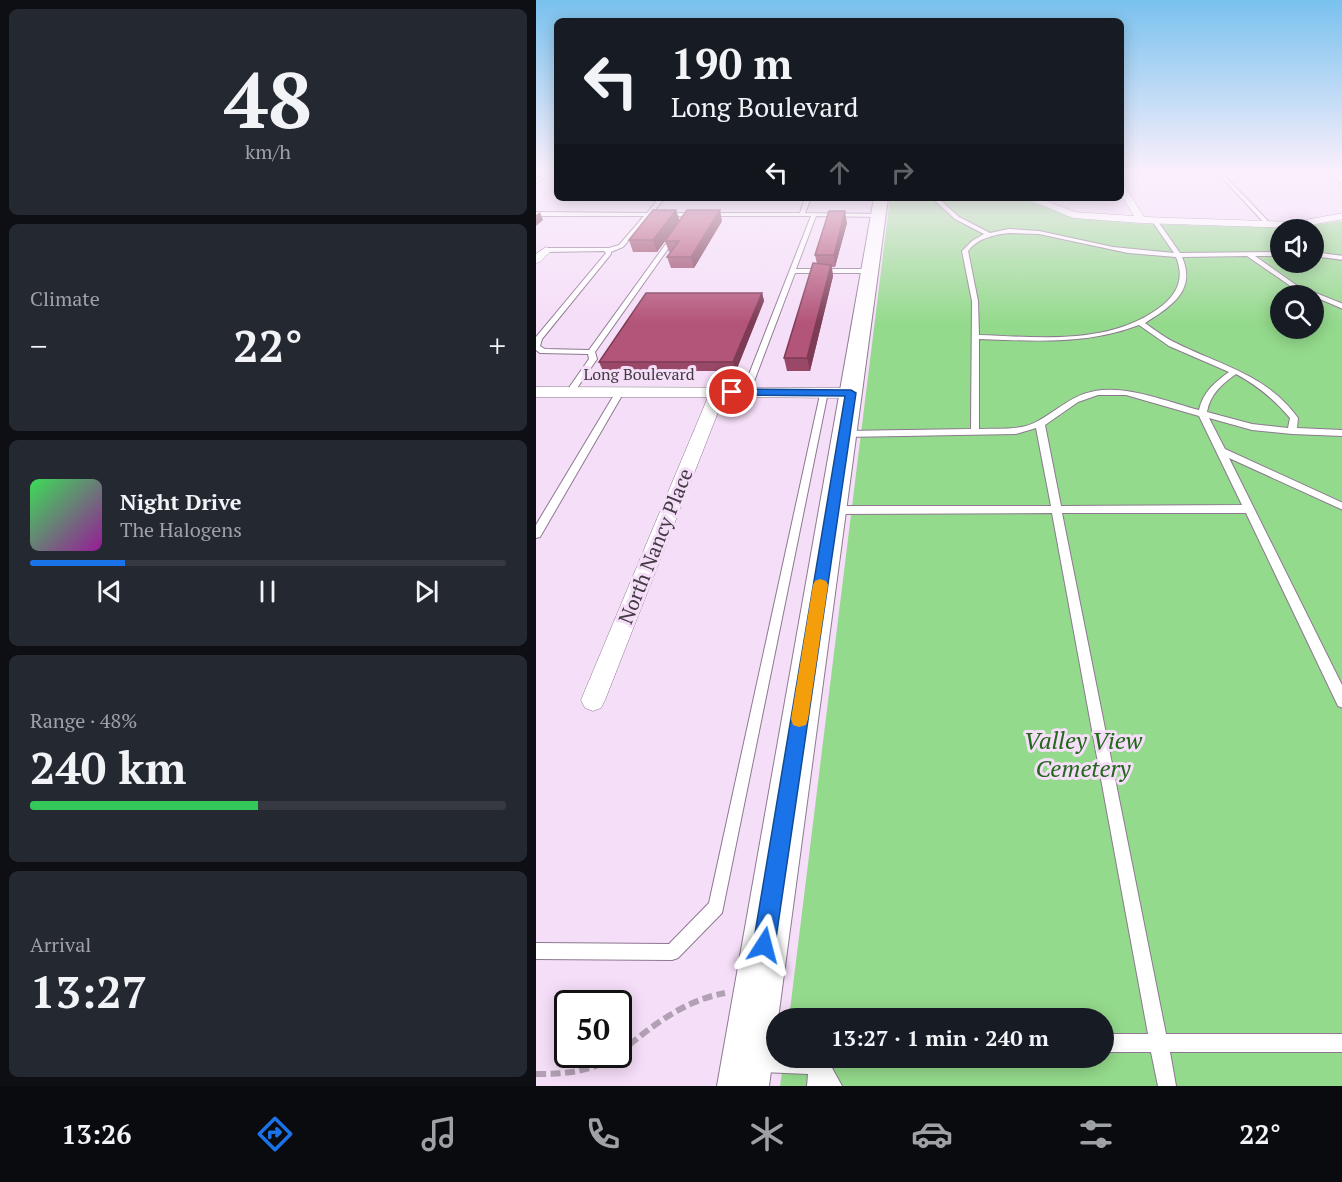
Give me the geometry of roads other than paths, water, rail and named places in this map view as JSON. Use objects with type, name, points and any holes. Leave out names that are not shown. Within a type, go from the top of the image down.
[{"type":"main road","points":[[745,1074],[844,434],[837,393],[869,271],[877,222]]},
{"type":"street","points":[[1174,222],[1294,225],[1312,222]]},
{"type":"street","points":[[536,260],[546,250]]},
{"type":"street","name":"Long Boulevard","points":[[536,392],[837,393]]},
{"type":"street","name":"North Nancy Place","points":[[593,700],[718,392]]},
{"type":"lane","points":[[546,250],[574,248],[606,249],[607,251],[621,246],[642,222]]},
{"type":"lane","points":[[591,352],[684,222]]},
{"type":"lane","points":[[746,392],[811,222]]},
{"type":"lane","points":[[964,222],[988,234]]},
{"type":"lane","points":[[974,337],[1063,338],[1096,335],[1140,323],[1176,299],[1182,289],[1183,268],[1178,255],[1155,222]]},
{"type":"lane","points":[[1266,222],[1269,225]]},
{"type":"lane","points":[[975,432],[975,301],[965,251],[976,239],[988,234],[1010,231],[1041,233],[1101,247],[1178,255],[1270,254]]},
{"type":"lane","points":[[591,352],[543,351],[536,347],[538,339],[609,253],[607,251]]},
{"type":"lane","points":[[1248,254],[1294,286],[1343,308]]},
{"type":"lane","points":[[1324,255],[1343,258]]},
{"type":"lane","points":[[792,271],[869,271]]},
{"type":"lane","points":[[1140,323],[1170,343],[1258,381],[1279,398],[1294,418],[1292,432]]},
{"type":"lane","points":[[570,392],[593,359],[591,352]]},
{"type":"lane","points":[[1235,371],[1209,392],[1204,403],[1204,414],[1343,702]]},
{"type":"lane","points":[[536,534],[620,392]]},
{"type":"lane","points":[[536,951],[672,952],[716,907],[837,393]]},
{"type":"lane","points":[[844,434],[1016,431],[1040,424],[1075,400],[1097,393],[1126,393],[1252,427],[1292,432],[1343,433]]},
{"type":"lane","points":[[1040,424],[1168,1086]]},
{"type":"lane","points":[[1221,451],[1340,504],[1343,516]]},
{"type":"lane","points":[[832,510],[1248,509]]},
{"type":"lane","points":[[1114,1043],[1343,1043]]},
{"type":"lane","points":[[745,1074],[782,1068]]},
{"type":"lane","points":[[816,1086],[823,1068]]},
{"type":"lane","points":[[828,1068],[833,1086]]},
{"type":"park label","name":"Valley View Cemetery","points":[[1083,754]]}]
